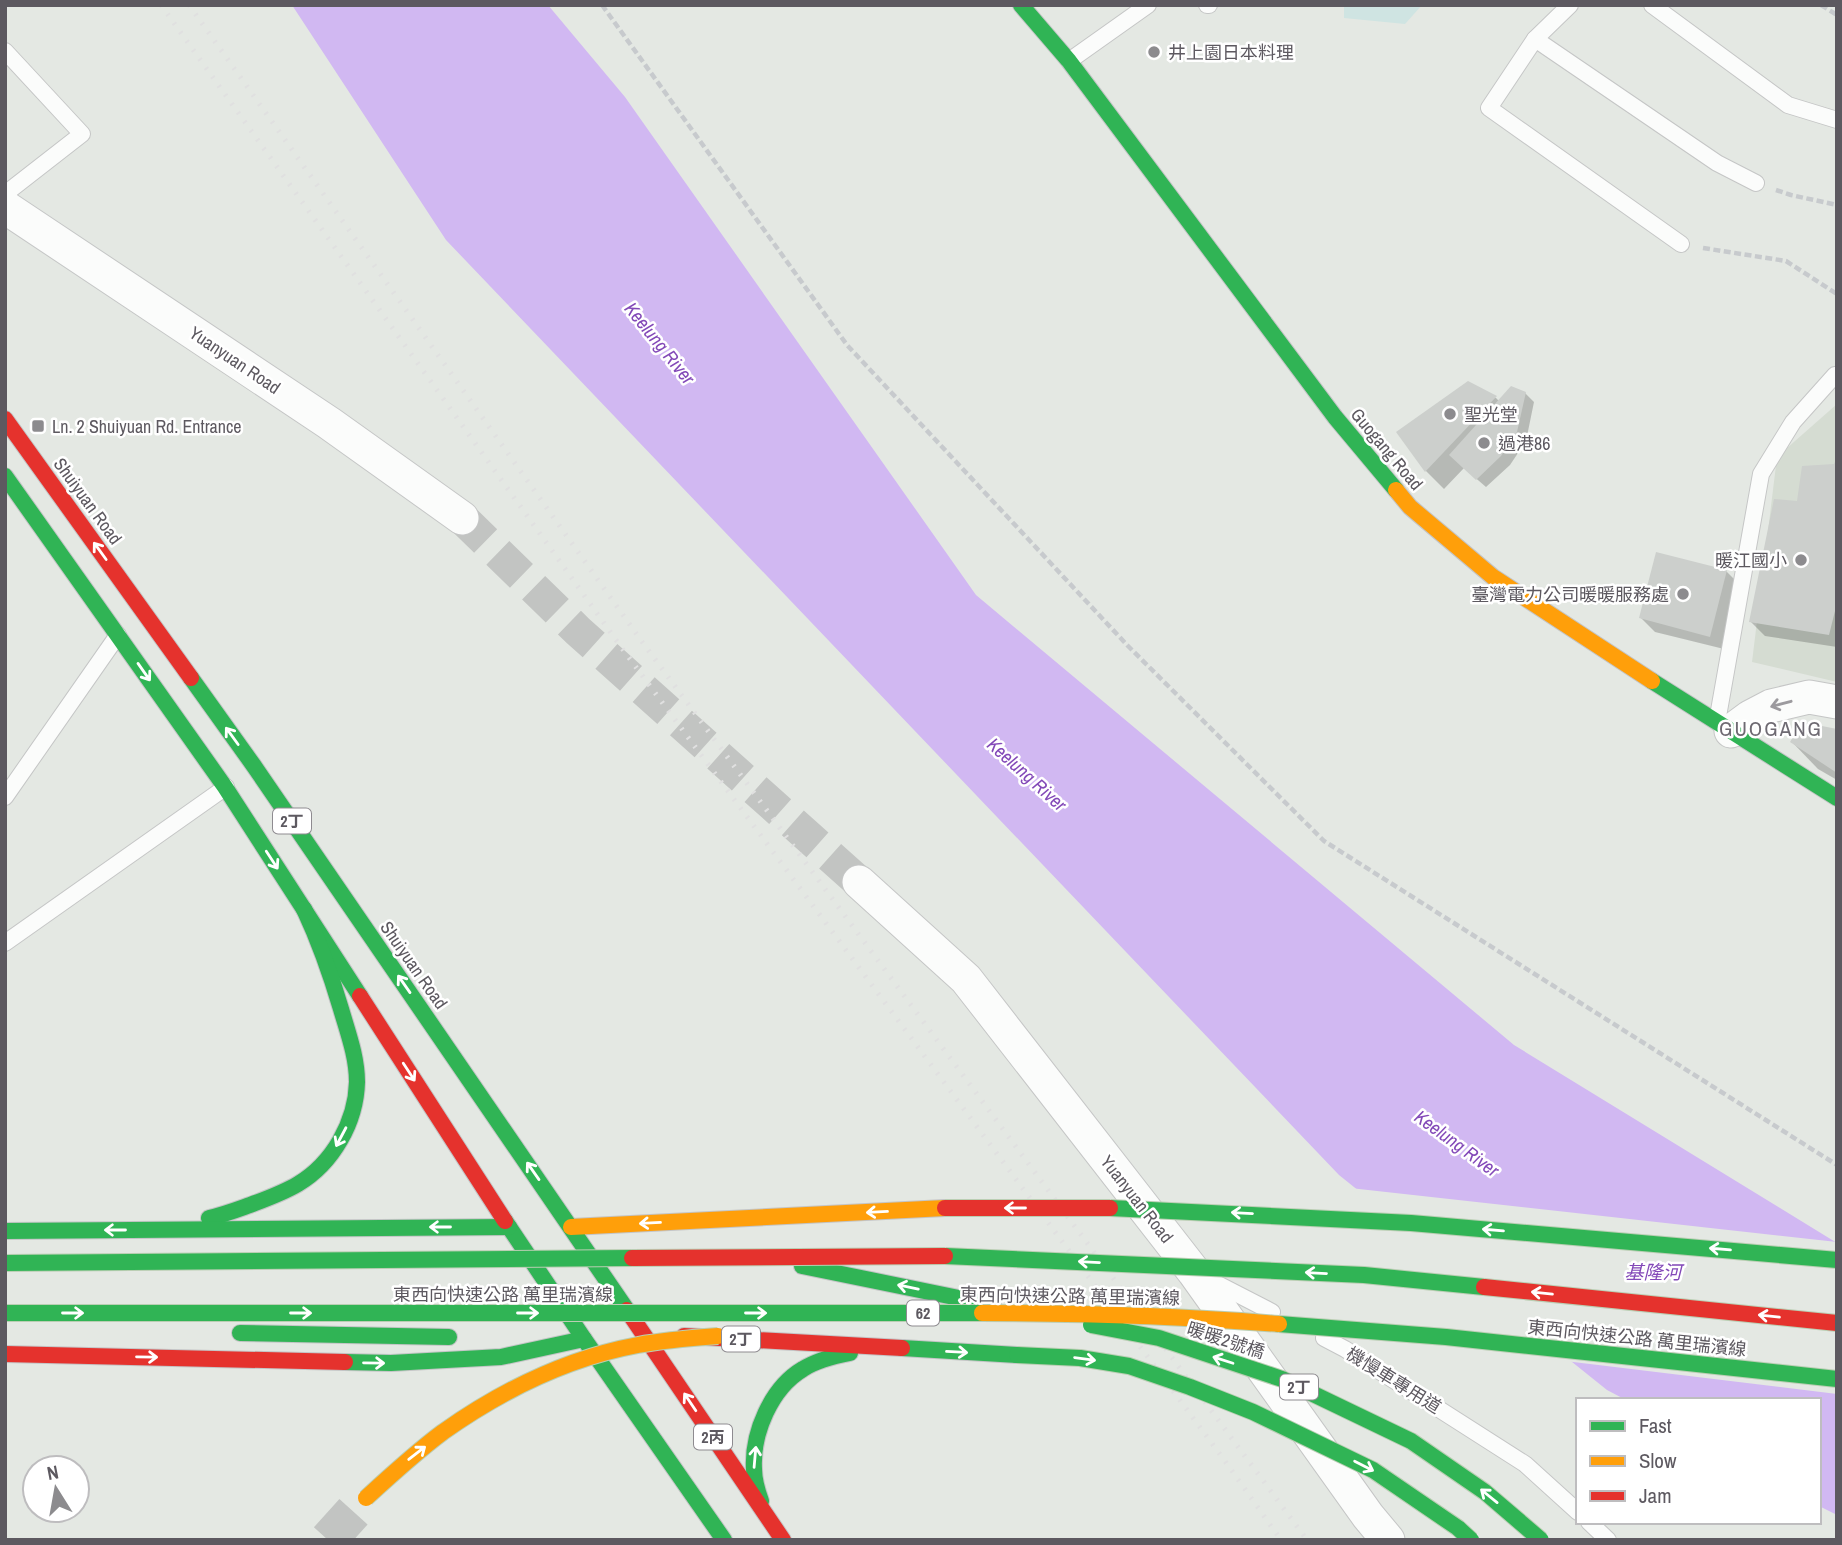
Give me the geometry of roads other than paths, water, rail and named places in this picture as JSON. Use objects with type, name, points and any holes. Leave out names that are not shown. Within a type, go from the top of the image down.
[{"type":"main road","name":"Guogang Road","points":[[1021,5],[1069,61],[1335,417],[1410,507],[1493,578],[1837,798]]},
{"type":"main road","name":"Shuiyuan Road","points":[[5,419],[132,625],[239,777],[571,1227],[783,1540]]},
{"type":"main road","name":"Shuiyuan Road","points":[[5,476],[132,625],[239,777],[304,909],[509,1227],[724,1540]]},
{"type":"main road","points":[[145,1230],[220,1216],[283,1193],[318,1168],[332,1153],[343,1134],[352,1114],[356,1092],[353,1046],[329,970],[304,909]]},
{"type":"main road","points":[[5,1231],[571,1227],[945,1208],[1100,1208],[1411,1223],[1837,1260]]},
{"type":"main road","points":[[571,1227],[638,1238]]},
{"type":"main road","name":"暖暖2號橋","points":[[665,1243],[812,1267],[1159,1338],[1282,1379],[1411,1441],[1485,1492],[1541,1540]]},
{"type":"main road","name":"東西向快速公路 萬里瑞濱線","points":[[5,1263],[946,1256],[1364,1275],[1837,1323]]},
{"type":"main road","name":"東西向快速公路 萬里瑞濱線","points":[[5,1313],[1128,1314],[1264,1322],[1462,1339],[1837,1379]]},
{"type":"main road","points":[[366,1498],[402,1464],[444,1431],[487,1405],[530,1381],[612,1350],[669,1340],[1053,1313]]},
{"type":"main road","points":[[5,1328],[47,1329]]},
{"type":"main road","points":[[226,1332],[460,1337]]},
{"type":"main road","name":"2丁","points":[[584,1339],[643,1334],[1080,1358],[1129,1366],[1253,1412],[1373,1470],[1458,1528],[1471,1540]]},
{"type":"main road","points":[[515,1338],[584,1339]]},
{"type":"main road","points":[[5,1354],[391,1363],[501,1357],[584,1339]]},
{"type":"main road","points":[[771,1522],[759,1495],[753,1469],[756,1439],[765,1415],[779,1391],[796,1374],[821,1360],[849,1353],[897,1348]]},
{"type":"street","name":"Yuanyuan Road","points":[[5,207],[329,423],[462,518]]},
{"type":"street","points":[[1724,726],[1771,706],[1809,697],[1837,702]]},
{"type":"street","name":"Yuanyuan Road","points":[[859,882],[966,979],[1194,1272],[1368,1516],[1388,1540]]},
{"type":"lane","points":[[1069,61],[1149,5]]},
{"type":"lane","points":[[1570,5],[1535,39],[1489,108],[1681,244]]},
{"type":"lane","points":[[1652,5],[1788,105],[1837,120]]},
{"type":"lane","points":[[1535,39],[1717,163],[1756,183]]},
{"type":"lane","points":[[5,51],[82,134],[5,194]]},
{"type":"lane","points":[[1724,726],[1761,474],[1793,422],[1835,375]]},
{"type":"lane","points":[[5,797],[132,625]]},
{"type":"lane","points":[[5,943],[239,777]]},
{"type":"lane","name":"機慢車專用道","points":[[1194,1272],[1345,1349],[1525,1464],[1576,1510]]},
{"type":"lane","points":[[1591,1524],[1608,1540]]},
{"type":"water","name":"基隆河","points":[[292,5],[548,5],[625,97],[976,595],[1514,1045],[1837,1243],[1837,1515],[1821,1507],[1821,1398],[1622,1398],[1607,1390],[1339,1175],[446,240]]},
{"type":"tunnel","points":[[462,518],[578,631],[859,882]]},
{"type":"tunnel","points":[[328,1540],[366,1498]]},
{"type":"railway","points":[[161,5],[624,651],[1281,1540]]},
{"type":"railway","points":[[189,5],[640,639],[1307,1540]]},
{"type":"place","name":"井上園日本料理","points":[[1154,52]]},
{"type":"place","name":"聖光堂","points":[[1450,414]]},
{"type":"place","name":"Ln. 2 Shuiyuan Rd. Entrance","points":[[38,426]]},
{"type":"place","name":"過港86","points":[[1484,443]]},
{"type":"place","name":"暖江國小","points":[[1801,560]]},
{"type":"place","name":"臺灣電力公司暖暖服務處","points":[[1683,594]]},
{"type":"district","name":"GUOGANG","points":[[1771,728]]},
{"type":"water label","name":"Keelung River","points":[[660,343]]},
{"type":"water label","name":"Keelung River","points":[[1027,774]]},
{"type":"water label","name":"Keelung River","points":[[1457,1143]]}]
